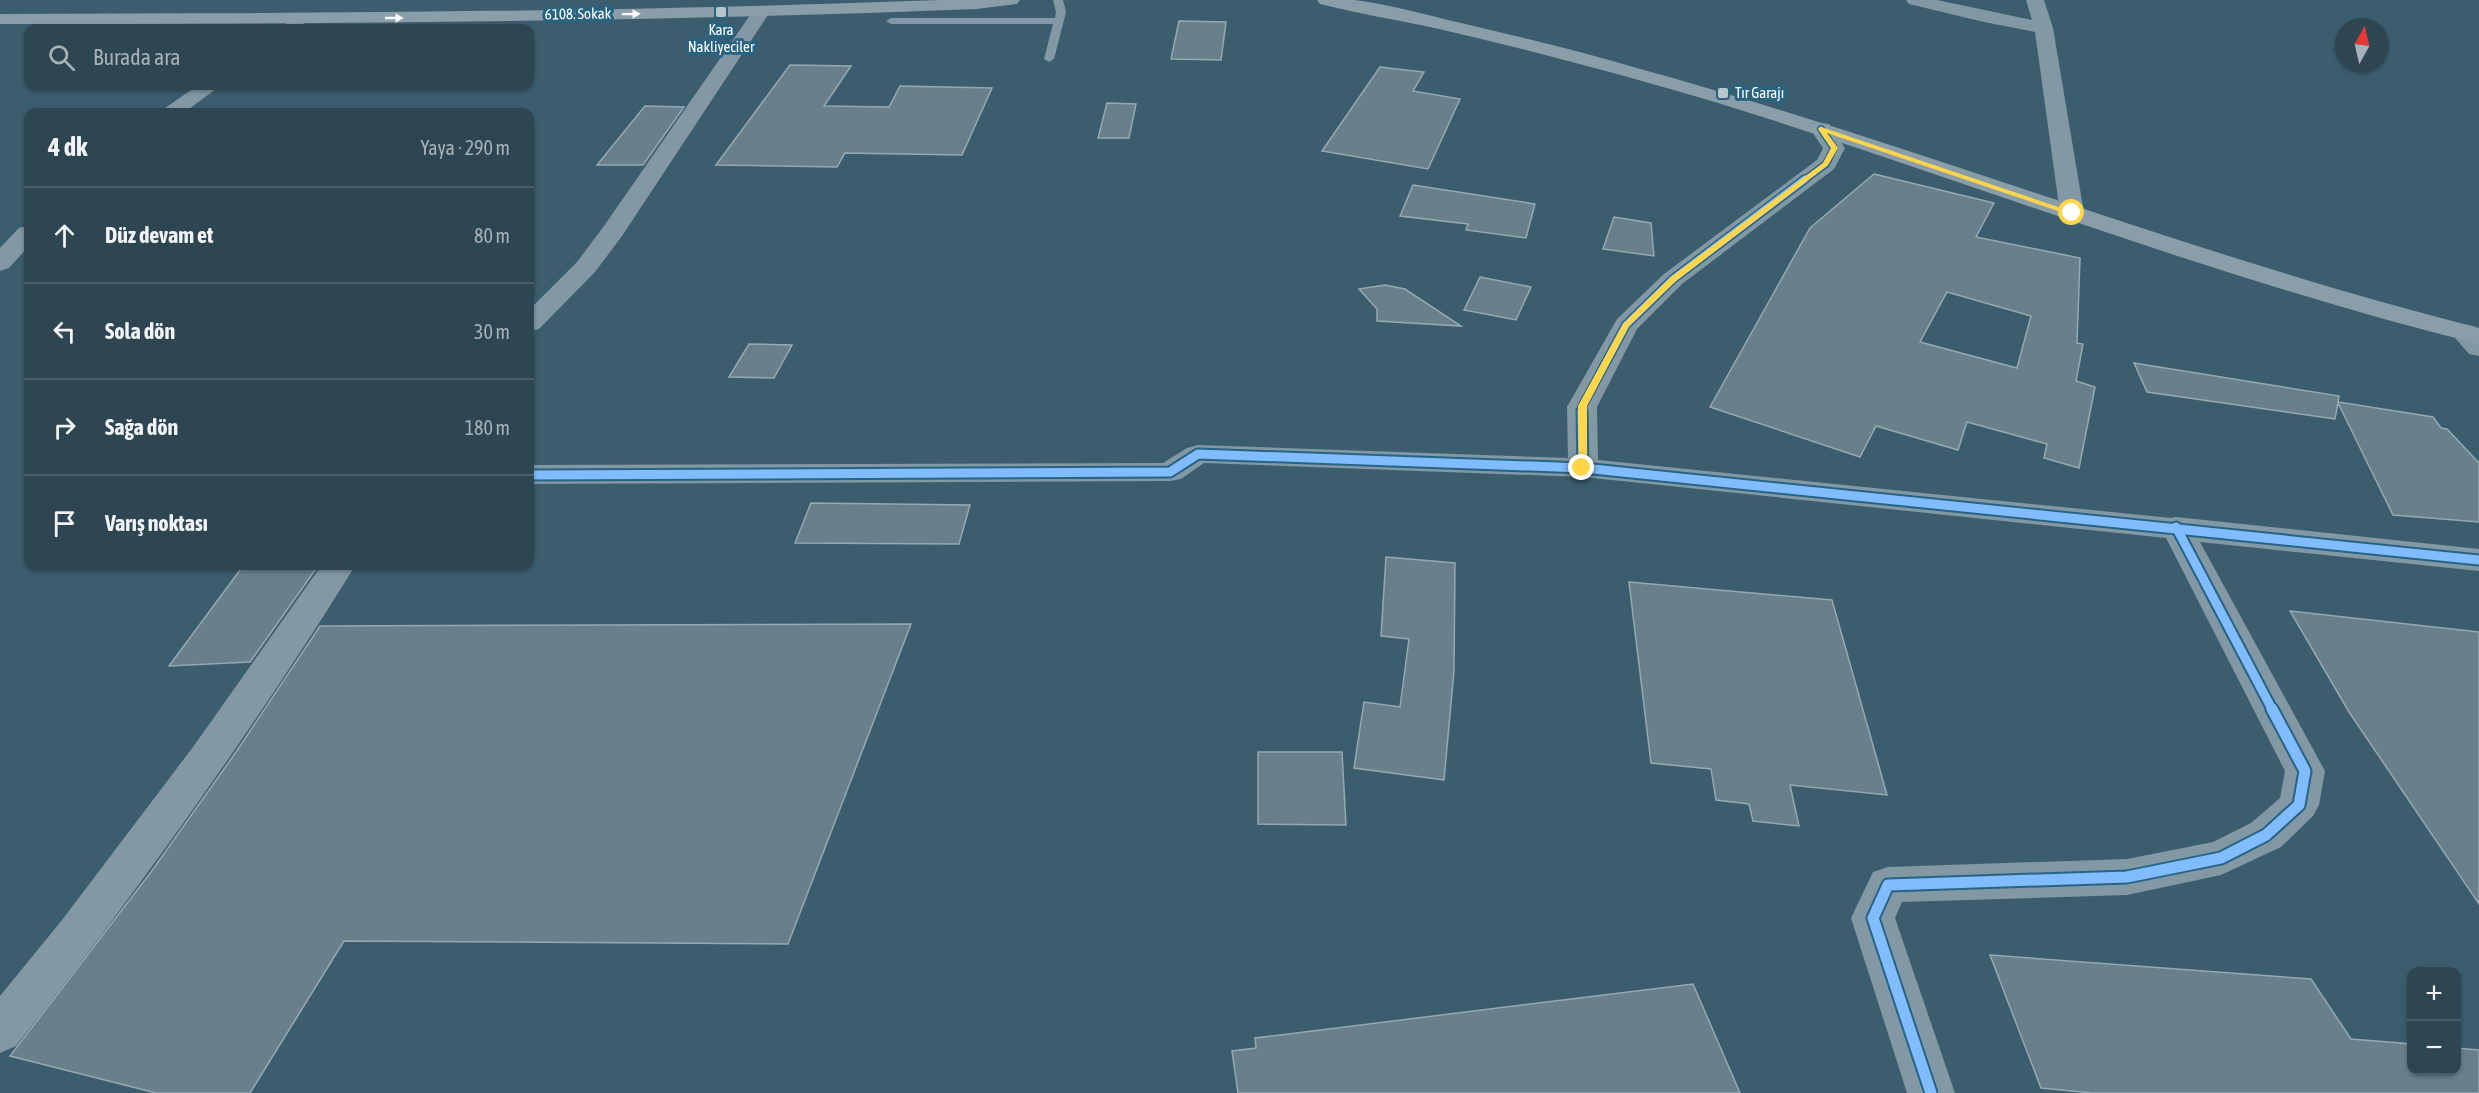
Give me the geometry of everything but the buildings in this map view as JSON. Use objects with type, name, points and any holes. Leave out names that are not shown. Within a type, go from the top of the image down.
[{"type":"main road","name":"6108. Sokak","points":[[0,8],[299,14],[362,8],[404,0]]},
{"type":"main road","name":"6108. Sokak","points":[[0,19],[299,14],[761,12],[976,4],[1011,0]]},
{"type":"main road","points":[[1325,0],[1487,33],[1647,77],[1821,129],[2235,267],[2474,339]]},
{"type":"street","points":[[1915,0],[1984,17],[2044,28]]},
{"type":"street","points":[[2035,0],[2044,28],[2072,213]]},
{"type":"street","points":[[534,319],[586,267],[613,231],[761,12]]},
{"type":"street","points":[[178,108],[204,90]]},
{"type":"street","points":[[1582,468],[1582,406],[1626,325],[1673,279],[1826,164],[1834,148],[1821,129]]},
{"type":"street","points":[[0,263],[24,237]]},
{"type":"street","points":[[534,475],[1170,472],[1198,454],[1582,468],[2176,527],[2479,560]]},
{"type":"street","points":[[1930,1093],[1873,918],[1888,885],[2127,877],[2221,858],[2266,835],[2299,805],[2305,771],[2176,527]]},
{"type":"street","points":[[0,1031],[78,934],[207,758],[335,570]]},
{"type":"lane","points":[[1049,59],[1061,12],[1058,0]]},
{"type":"lane","points":[[891,21],[1058,21]]},
{"type":"cycle path","points":[[1821,129],[1834,148],[1826,164],[1673,279],[1626,325],[1582,407],[1583,468],[2479,560]]},
{"type":"cycle path","points":[[534,475],[1170,472],[1198,454],[1583,468]]},
{"type":"cycle path","points":[[1931,1093],[1873,918],[1888,885],[2127,877],[2221,858],[2266,835],[2299,805],[2305,771],[2176,527]]},
{"type":"place","name":"Kara Nakliyeciler","points":[[721,12]]},
{"type":"place","name":"Tır Garajı","points":[[1723,93]]},
{"type":"route","points":[[1582,468],[1582,406],[1626,325],[1673,279],[1826,164],[1834,148],[1821,129],[2072,213]]}]
